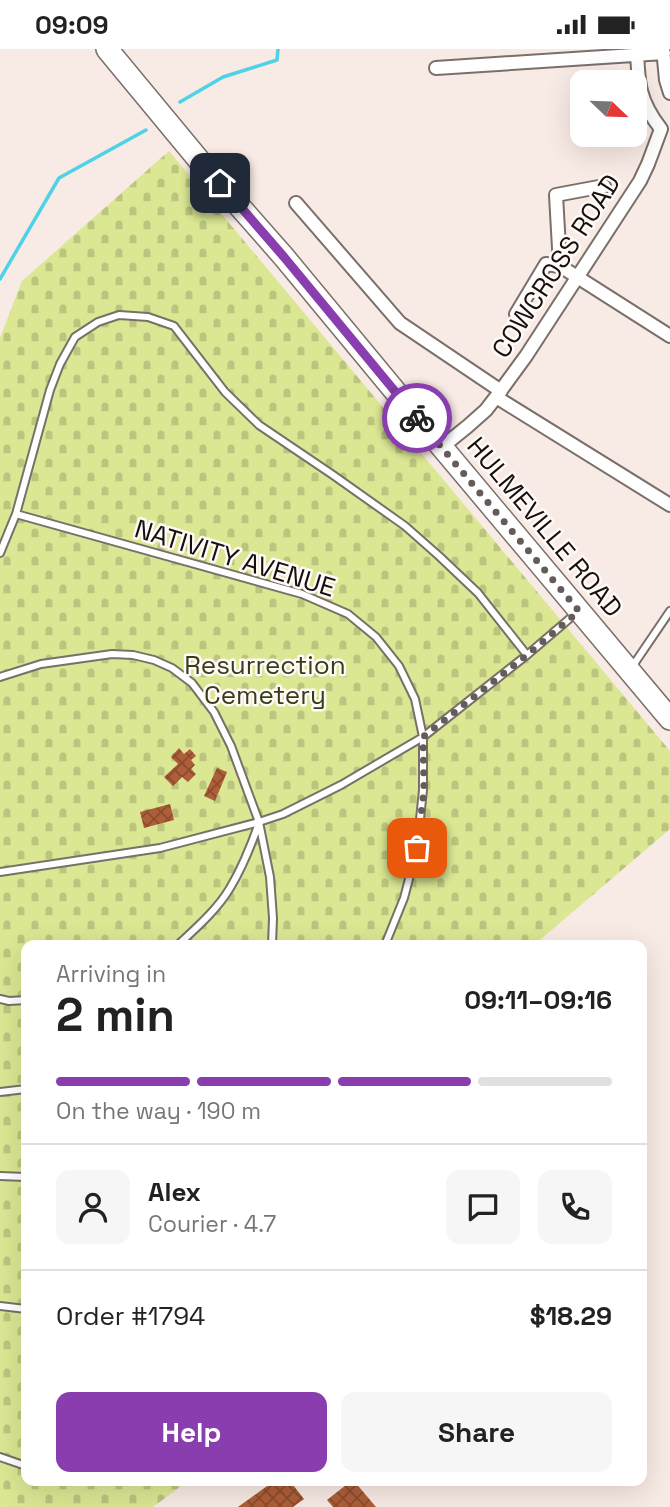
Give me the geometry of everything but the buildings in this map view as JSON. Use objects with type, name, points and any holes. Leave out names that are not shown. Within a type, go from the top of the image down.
[{"type":"main road","name":"HULMEVILLE ROAD","points":[[107,49],[670,719]]},
{"type":"street","points":[[436,68],[664,51],[666,80],[670,93]]},
{"type":"street","name":"COWCROSS ROAD","points":[[442,447],[477,418],[499,394],[526,356],[640,181],[665,133],[651,117],[643,102],[637,52]]},
{"type":"street","points":[[561,266],[556,195],[604,186]]},
{"type":"street","points":[[296,203],[400,323],[499,394],[670,505]]},
{"type":"street","points":[[516,314],[546,264],[561,266],[670,336]]},
{"type":"lane","points":[[0,553],[16,514],[50,390],[75,337],[99,322],[119,315],[148,317],[174,326],[225,391],[259,425],[395,518],[430,548],[478,593],[527,655]]},
{"type":"lane","name":"NATIVITY AVENUE","points":[[16,514],[302,594],[348,614],[376,637],[399,666],[415,699],[423,737],[424,790],[417,848],[404,898],[388,940]]},
{"type":"lane","points":[[0,872],[160,848],[283,814],[341,785],[423,737],[579,611]]},
{"type":"lane","points":[[630,671],[670,611]]},
{"type":"lane","points":[[0,677],[41,664],[112,653],[154,660],[172,668],[192,683],[214,712],[231,746],[259,822],[270,877],[272,940]]},
{"type":"lane","points":[[183,940],[229,891],[246,858],[259,822]]},
{"type":"lane","points":[[0,999],[21,1000]]},
{"type":"lane","points":[[0,1091],[21,1089]]},
{"type":"lane","points":[[0,1176],[21,1177]]},
{"type":"lane","points":[[0,1306],[21,1308]]},
{"type":"lane","points":[[0,1457],[21,1464]]},
{"type":"green space","name":"Resurrection Cemetery","points":[[169,151],[670,751],[670,829],[540,940],[21,940],[21,1486],[181,1486],[153,1507],[0,1507],[0,338],[22,281]]},
{"type":"waterway","points":[[180,102],[223,77],[277,60],[278,49]]},
{"type":"waterway","points":[[0,279],[59,178],[146,130]]},
{"type":"way so far","points":[[417,418],[579,611],[423,737],[424,790],[417,848]]},
{"type":"route","points":[[220,183],[417,418]]}]
